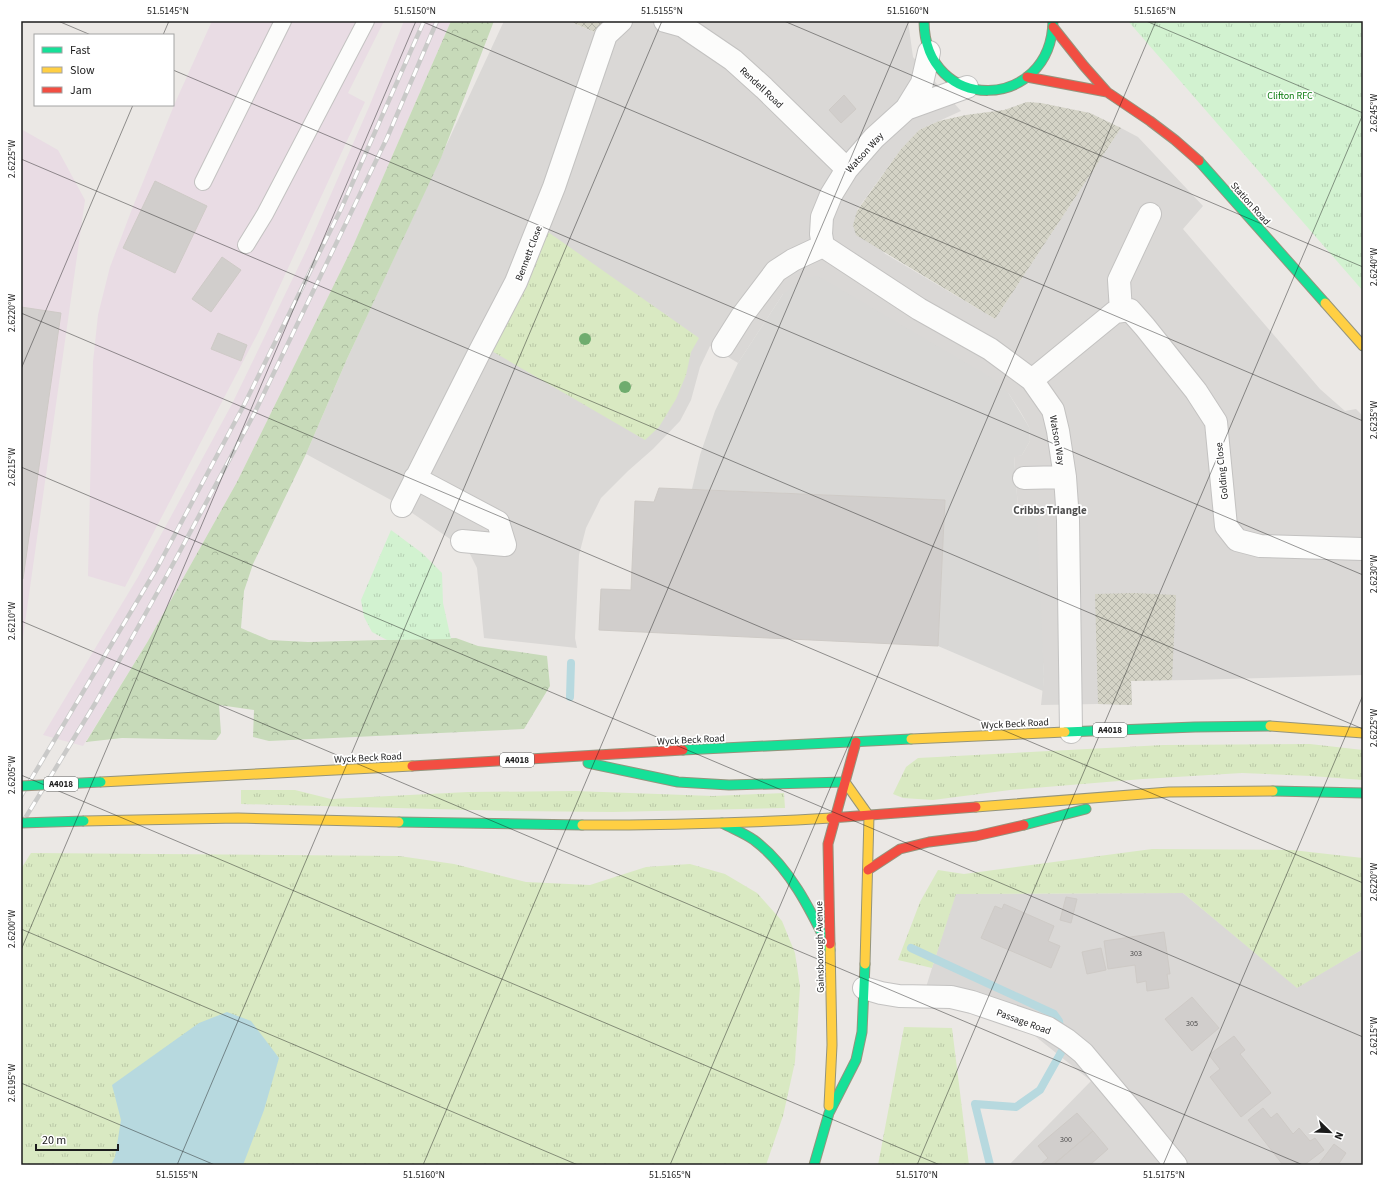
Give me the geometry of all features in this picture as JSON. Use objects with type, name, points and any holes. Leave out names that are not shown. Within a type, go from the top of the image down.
[{"type":"main road","name":"Station Road","points":[[924,21],[924,34],[929,52],[938,67],[951,79],[967,87],[987,91],[1007,88],[1027,77],[1040,66],[1050,48],[1053,24]]},
{"type":"main road","name":"Station Road","points":[[1053,24],[1084,66],[1107,92],[1150,121],[1194,156],[1363,346]]},
{"type":"main road","name":"Station Road","points":[[1027,77],[1107,92]]},
{"type":"main road","name":"Wyck Beck Road","points":[[21,786],[560,757],[1070,732],[1195,727],[1279,726],[1363,732]]},
{"type":"main road","name":"Gainsborough Avenue","points":[[829,1113],[832,1045],[828,844],[856,742]]},
{"type":"main road","points":[[560,757],[678,782],[729,785],[846,782],[870,816]]},
{"type":"main road","points":[[21,823],[238,818],[530,825],[650,825],[870,816],[1169,792],[1285,791],[1363,793]]},
{"type":"main road","points":[[868,870],[900,849],[929,842],[976,836],[1020,826],[1139,794]]},
{"type":"main road","name":"Gainsborough Avenue","points":[[814,1165],[829,1113],[856,1060],[862,1032],[870,816]]},
{"type":"main road","points":[[722,823],[754,840],[774,858],[792,880],[830,950]]},
{"type":"street","name":"Bennett Close","points":[[402,506],[516,282],[554,187],[606,35],[622,21]]},
{"type":"street","name":"Rendell Road","points":[[665,21],[683,26],[732,60],[764,88],[847,169]]},
{"type":"street","name":"Watson Way","points":[[929,52],[922,83],[906,109],[874,138],[847,169],[832,195],[822,217],[821,234],[823,246],[919,309],[990,349],[1032,380],[1053,410],[1058,431],[1068,520],[1070,732]]},
{"type":"street","name":"Watson Way","points":[[906,109],[967,87]]},
{"type":"street","points":[[1032,380],[1115,312],[1121,311],[1119,280],[1150,214]]},
{"type":"street","points":[[723,346],[742,316],[776,271],[793,260],[823,246]]},
{"type":"street","name":"Golding Close","points":[[1121,311],[1130,310],[1145,327],[1196,391],[1216,422],[1226,526],[1237,540],[1260,546],[1363,549]]},
{"type":"street","points":[[1024,478],[1064,477]]},
{"type":"street","points":[[415,478],[498,522],[505,545],[462,541]]},
{"type":"street","name":"Passage Road","points":[[864,988],[899,996],[951,997],[972,1002],[1048,1028],[1067,1040],[1083,1053],[1176,1165]]},
{"type":"lane","points":[[203,182],[283,21]]},
{"type":"lane","points":[[246,245],[265,214],[366,21]]},
{"type":"shaded area","points":[[212,21],[384,21],[348,93],[365,102],[258,333],[125,587],[88,576],[93,362],[98,315],[110,267],[175,103]]},
{"type":"shaded area","points":[[404,21],[451,21],[353,246],[237,482],[148,641],[83,746],[43,735],[138,577],[232,404],[307,249],[369,107]]},
{"type":"shaded area","points":[[504,21],[569,21],[598,34],[607,21],[908,21],[913,57],[961,111],[919,130],[901,149],[857,210],[884,253],[995,319],[1121,128],[1138,137],[1203,206],[1183,229],[1320,389],[1345,411],[1356,409],[1363,416],[1363,675],[1131,681],[1132,705],[1041,705],[1044,677],[1033,513],[1018,508],[1014,456],[1022,455],[1030,441],[1029,427],[1020,411],[1009,394],[783,294],[738,363],[710,346],[700,367],[691,400],[680,421],[653,449],[601,498],[586,528],[579,555],[575,638],[577,648],[484,638],[477,568],[469,552],[402,506],[306,454],[347,359]]},
{"type":"shaded area","points":[[569,21],[607,21],[599,34]]},
{"type":"shaded area","points":[[1027,102],[1041,103],[1090,113],[1121,128],[995,319],[856,235],[853,225],[857,211],[901,149],[919,130],[939,121],[966,115],[1004,110]]},
{"type":"shaded area","points":[[21,129],[58,150],[85,200],[21,651]]},
{"type":"shaded area","points":[[818,276],[992,378],[1009,394],[1029,427],[1030,441],[1022,455],[1014,457],[1018,508],[1033,513],[1037,519],[1044,677],[1043,691],[938,646],[945,500],[692,489],[700,455],[715,411],[738,363],[783,294],[807,277]]},
{"type":"shaded area","points":[[1134,593],[1176,595],[1172,680],[1131,681],[1132,705],[1098,704],[1095,594]]},
{"type":"shaded area","points":[[1183,893],[1297,987],[1363,949],[1363,1165],[1009,1165],[1091,1081],[1030,1032],[923,997],[955,894]]},
{"type":"green space","points":[[451,21],[494,21],[441,158],[347,359],[306,454],[253,564],[244,591],[241,628],[269,640],[308,642],[456,638],[478,646],[547,656],[550,686],[524,729],[269,741],[253,737],[254,710],[219,705],[221,733],[216,740],[122,738],[86,742],[148,641],[237,482],[353,246]]},
{"type":"green space","name":"Clifton RFC","points":[[1128,21],[1363,21],[1363,291]]},
{"type":"green space","points":[[548,232],[699,338],[691,352],[686,375],[676,399],[659,427],[645,440],[490,350],[526,288]]},
{"type":"green space","points":[[391,530],[422,553],[442,573],[443,603],[451,639],[387,640],[372,632],[364,617],[361,600]]},
{"type":"green space","points":[[1310,744],[1363,750],[1363,780],[1242,773],[1143,779],[1010,790],[933,800],[903,798],[893,794],[906,767],[918,758],[1163,745]]},
{"type":"green space","points":[[241,790],[295,790],[331,799],[468,792],[575,791],[713,796],[784,793],[785,808],[613,812],[241,804]]},
{"type":"green space","points":[[1152,849],[1292,850],[1363,858],[1363,949],[1297,988],[1183,893],[956,894],[932,968],[898,960],[920,902],[938,870],[964,874]]},
{"type":"green space","points":[[31,853],[399,856],[454,864],[526,882],[590,885],[646,867],[690,864],[725,874],[757,893],[782,921],[795,953],[800,987],[795,1062],[783,1116],[766,1165],[21,1165],[21,869]]},
{"type":"green space","points":[[904,1027],[952,1028],[969,1165],[878,1165]]},
{"type":"water","points":[[227,1012],[251,1021],[279,1058],[264,1110],[243,1165],[111,1165],[115,1157],[121,1120],[112,1085],[199,1023]]},
{"type":"building","points":[[844,95],[856,109],[841,123],[829,110]]},
{"type":"building","points":[[155,181],[207,206],[175,273],[123,248]]},
{"type":"building","points":[[222,257],[241,270],[211,312],[192,299]]},
{"type":"building","points":[[21,307],[61,313],[23,579],[21,579]]},
{"type":"building","points":[[218,333],[247,345],[241,361],[211,349]]},
{"type":"building","points":[[659,488],[945,500],[938,646],[599,630],[601,589],[631,590],[635,501],[654,502]]},
{"type":"building","points":[[1066,897],[1077,899],[1071,923],[1060,920]]},
{"type":"building","points":[[1004,904],[1054,926],[1048,941],[1060,946],[1051,968],[981,938],[995,906],[1002,909]]},
{"type":"building","points":[[1164,932],[1170,974],[1167,974],[1169,988],[1147,991],[1146,981],[1137,983],[1135,965],[1108,969],[1104,941]]},
{"type":"building","points":[[1101,948],[1106,970],[1087,974],[1082,952]]},
{"type":"building","points":[[1192,997],[1219,1028],[1192,1051],[1165,1019]]},
{"type":"building","points":[[1234,1036],[1245,1050],[1240,1054],[1271,1093],[1241,1117],[1210,1077],[1220,1069],[1209,1055]]},
{"type":"building","points":[[1263,1108],[1271,1118],[1277,1113],[1293,1134],[1299,1128],[1310,1141],[1315,1138],[1324,1150],[1304,1165],[1283,1165],[1248,1120]]},
{"type":"building","points":[[1077,1113],[1093,1131],[1053,1165],[1040,1165],[1048,1158],[1038,1146]]},
{"type":"building","points":[[1093,1131],[1108,1149],[1091,1164],[1092,1165],[1053,1165]]},
{"type":"building","points":[[1334,1144],[1346,1153],[1338,1165],[1318,1165]]},
{"type":"waterway","points":[[570,697],[571,663]]},
{"type":"waterway","points":[[911,948],[1054,1014],[1059,1021],[1063,1049],[1040,1090],[1016,1107],[975,1104],[990,1165]]},
{"type":"railway","points":[[21,796],[157,568],[245,403],[341,209],[424,21]]},
{"type":"railway","points":[[21,825],[96,702],[166,577],[254,414],[387,138],[437,21]]},
{"type":"traffic: fast","points":[[924,21],[930,52],[944,73],[965,86],[988,90],[1012,86],[1032,73],[1047,51],[1053,21]]},
{"type":"traffic: fast","points":[[1199,161],[1325,303]]},
{"type":"traffic: fast","points":[[1065,732],[1270,726]]},
{"type":"traffic: fast","points":[[683,750],[911,739]]},
{"type":"traffic: fast","points":[[588,763],[678,782],[729,785],[845,782]]},
{"type":"traffic: fast","points":[[21,786],[101,782]]},
{"type":"traffic: fast","points":[[1273,791],[1363,793]]},
{"type":"traffic: fast","points":[[1024,825],[1086,809]]},
{"type":"traffic: fast","points":[[21,823],[84,821]]},
{"type":"traffic: fast","points":[[399,822],[582,825]]},
{"type":"traffic: fast","points":[[722,823],[754,840],[778,863],[789,876],[807,905],[830,950]]},
{"type":"traffic: fast","points":[[814,1165],[829,1113],[856,1060],[862,1032],[865,964]]},
{"type":"traffic: slow","points":[[1325,303],[1363,346]]},
{"type":"traffic: slow","points":[[1270,726],[1363,733]]},
{"type":"traffic: slow","points":[[911,739],[1065,732]]},
{"type":"traffic: slow","points":[[101,782],[412,766]]},
{"type":"traffic: slow","points":[[845,782],[869,816],[865,964]]},
{"type":"traffic: slow","points":[[976,807],[1169,792],[1273,791]]},
{"type":"traffic: slow","points":[[84,821],[238,818],[399,822]]},
{"type":"traffic: slow","points":[[582,825],[644,825],[831,818]]},
{"type":"traffic: slow","points":[[829,1106],[832,1045],[830,944]]},
{"type":"traffic: jam","points":[[1053,27],[1107,92],[1150,121],[1199,161]]},
{"type":"traffic: jam","points":[[1027,77],[1107,92]]},
{"type":"traffic: jam","points":[[830,944],[828,844],[856,742]]},
{"type":"traffic: jam","points":[[412,766],[683,750]]},
{"type":"traffic: jam","points":[[831,818],[976,807]]},
{"type":"traffic: jam","points":[[868,870],[900,849],[929,842],[976,836],[1024,825]]},
{"type":"district","name":"Cribbs Triangle","points":[[1050,510]]}]
